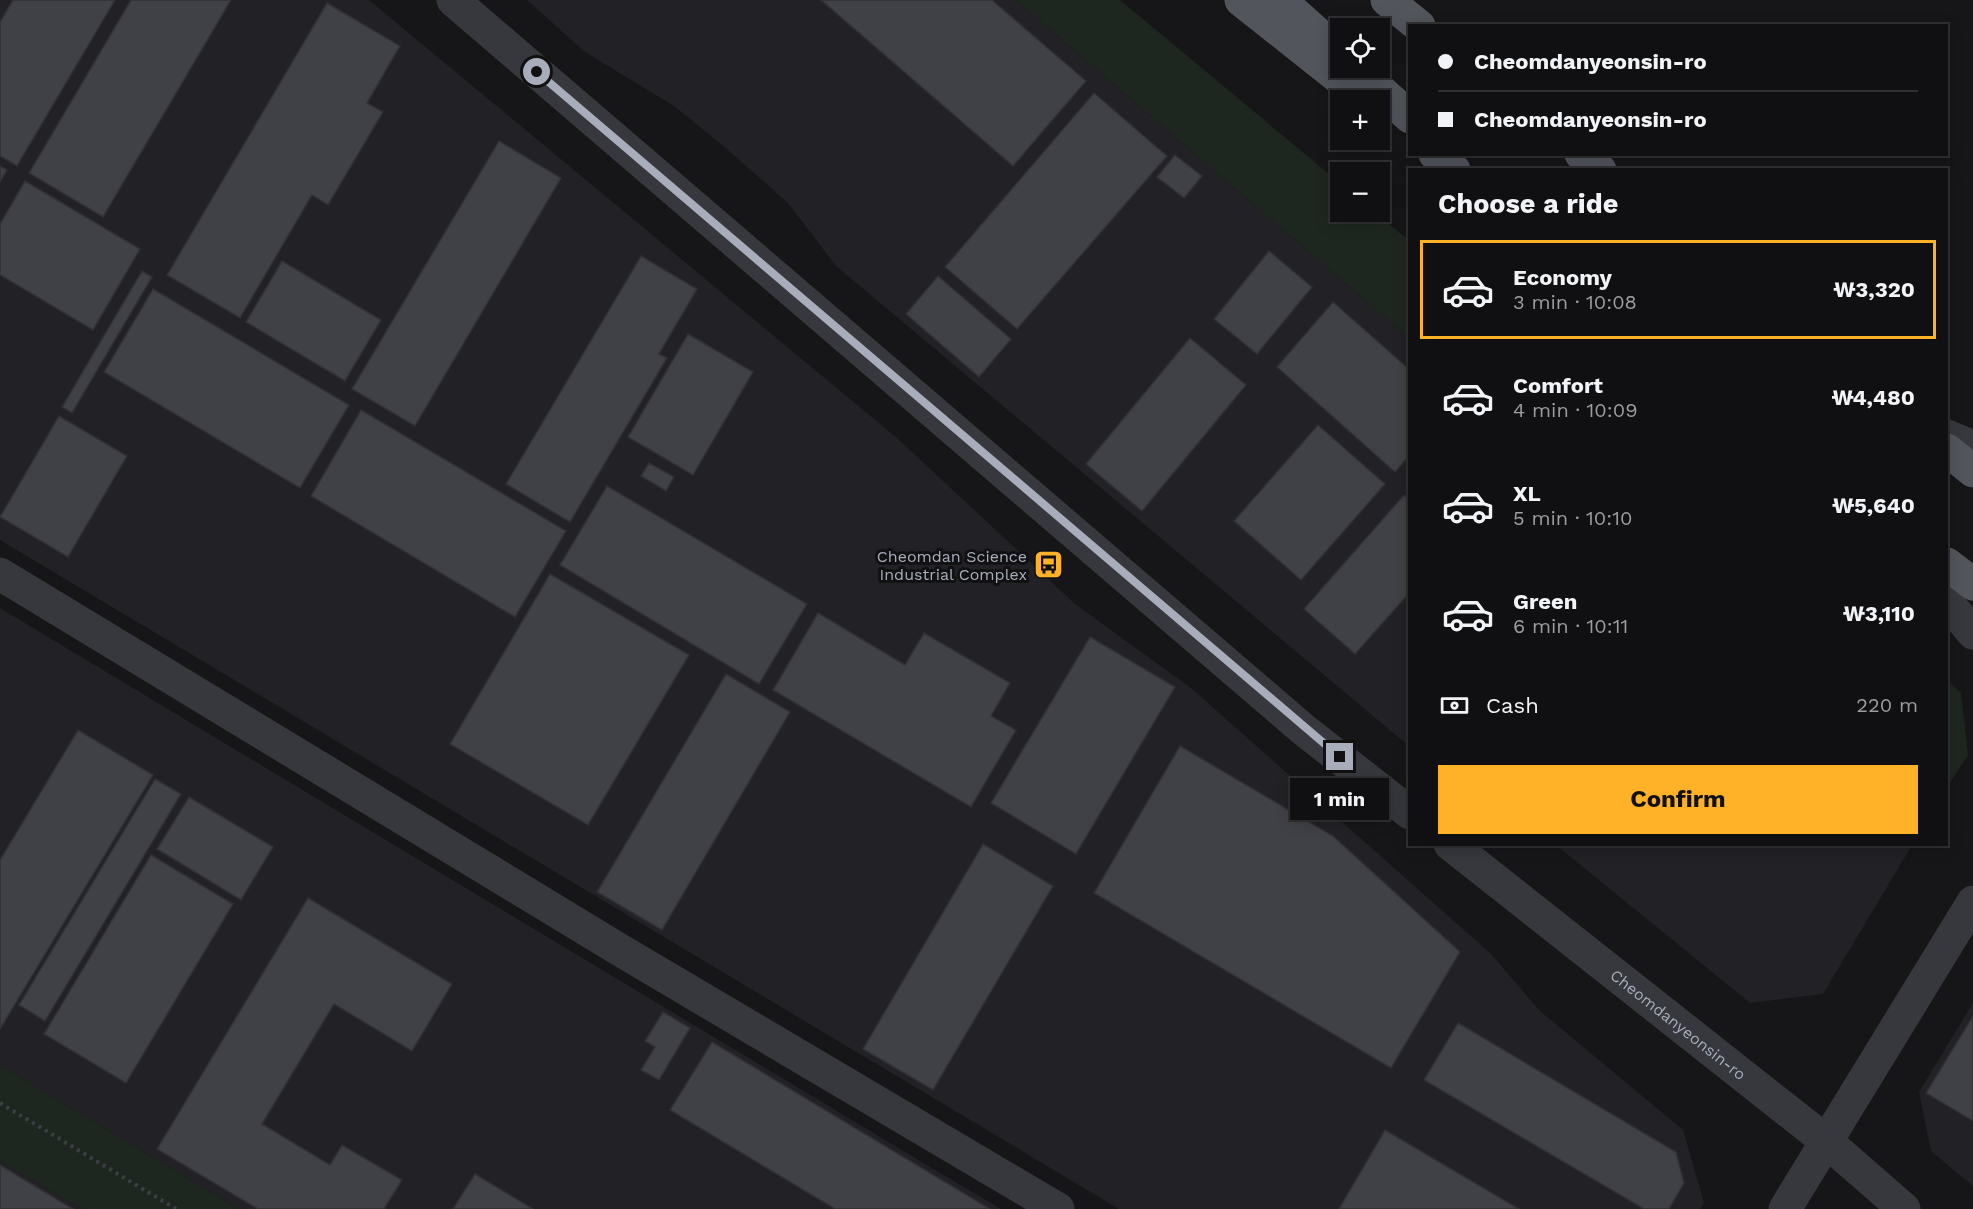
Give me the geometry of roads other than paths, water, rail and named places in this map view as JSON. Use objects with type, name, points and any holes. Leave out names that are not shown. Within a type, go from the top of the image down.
[{"type":"main road","points":[[1241,0],[1354,90]]},
{"type":"main road","points":[[1280,0],[1330,45]]},
{"type":"main road","points":[[1387,0],[1417,24]]},
{"type":"main road","points":[[1418,0],[1444,24]]},
{"type":"main road","points":[[1366,78],[1408,115]]},
{"type":"main road","points":[[1390,119],[1408,132]]},
{"type":"main road","points":[[1437,156],[1452,168]]},
{"type":"main road","points":[[1453,156],[1466,168]]},
{"type":"main road","points":[[1584,156],[1599,168]]},
{"type":"main road","points":[[1589,156],[1600,168]]},
{"type":"main road","points":[[1948,451],[1973,471]]},
{"type":"main road","points":[[1948,565],[1973,584]]},
{"type":"street","points":[[453,0],[1296,722],[1408,811]]},
{"type":"street","points":[[1948,436],[1973,447]]},
{"type":"street","points":[[0,574],[620,950],[1058,1209]]},
{"type":"street","points":[[1948,603],[1973,633]]},
{"type":"street","name":"Cheomdanyeonsin-ro","points":[[1453,846],[1826,1141],[1904,1209]]},
{"type":"street","points":[[1785,1209],[1973,902]]},
{"type":"place","name":"Cheomdan Science Industrial Complex","points":[[1048,565]]}]
